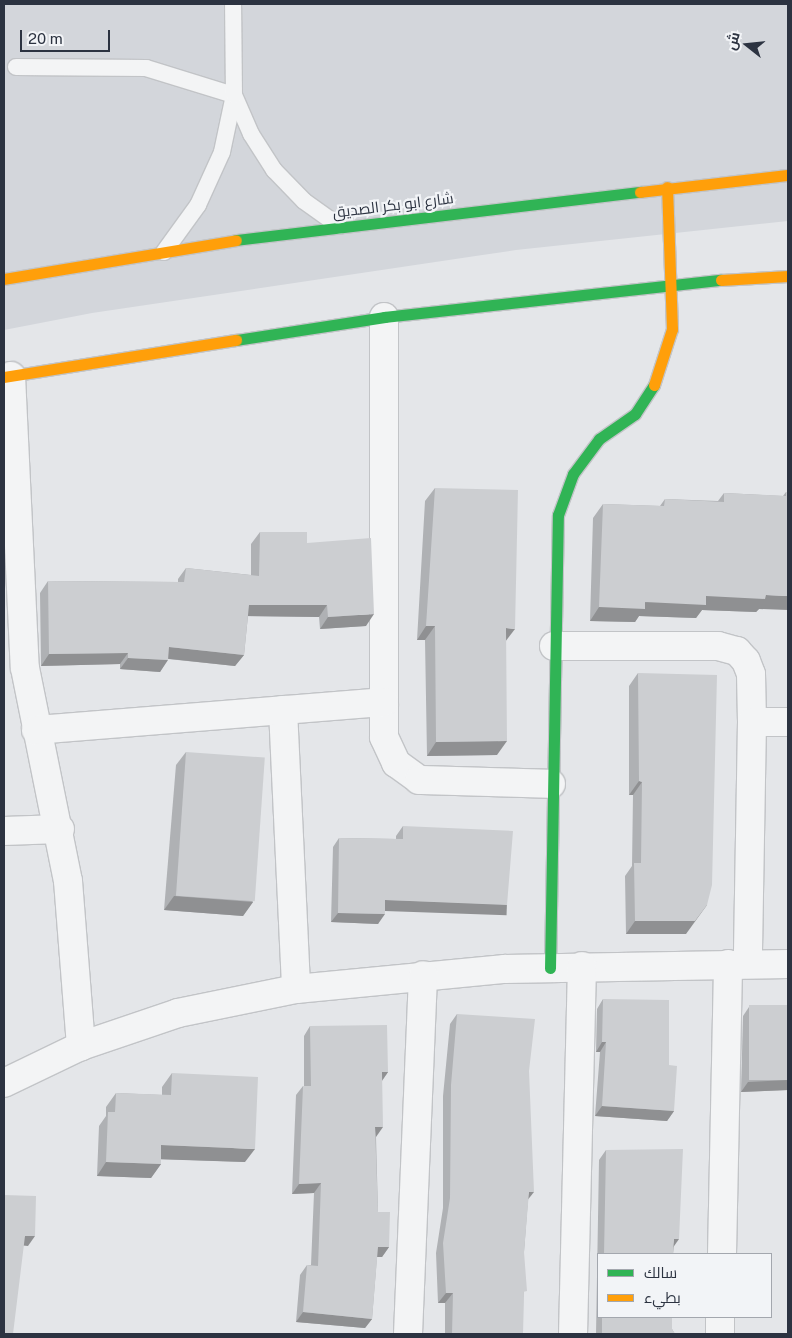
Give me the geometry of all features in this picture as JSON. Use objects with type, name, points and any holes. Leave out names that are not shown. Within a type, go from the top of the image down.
[{"type":"main road","name":"شارع ابو بكر الصديق","points":[[4,279],[164,252],[339,226],[667,187],[788,175]]},
{"type":"main road","points":[[550,968],[551,784],[558,515],[573,474],[599,439],[636,414],[661,375],[672,329],[667,187]]},
{"type":"main road","points":[[7,377],[384,317],[671,283],[788,276]]},
{"type":"street","points":[[384,317],[384,737],[396,763],[419,780],[551,784]]},
{"type":"street","points":[[7,377],[20,612],[36,730],[60,830],[81,1046]]},
{"type":"street","points":[[554,646],[718,646],[737,651],[751,674],[752,722],[722,1253]]},
{"type":"street","points":[[36,730],[384,702]]},
{"type":"street","points":[[283,710],[296,990]]},
{"type":"street","points":[[752,722],[788,722]]},
{"type":"street","points":[[4,831],[60,830]]},
{"type":"street","points":[[4,1083],[81,1046],[178,1013],[296,990],[423,975],[582,966],[788,964]]},
{"type":"street","points":[[573,1334],[582,966]]},
{"type":"street","points":[[408,1334],[423,975]]},
{"type":"street","points":[[720,1318],[720,1334]]},
{"type":"lane","points":[[164,252],[198,205],[222,152],[234,95],[232,4]]},
{"type":"lane","points":[[16,67],[146,68],[234,95],[251,134],[274,170],[304,201],[339,226]]},
{"type":"shaded area","points":[[4,4],[788,4],[788,221],[516,250],[92,313],[4,330]]},
{"type":"building","points":[[435,488],[518,490],[515,629],[506,628],[507,741],[436,742],[435,626],[426,626]]},
{"type":"building","points":[[786,492],[788,492],[788,596],[766,595],[765,599],[706,596],[706,605],[645,602],[645,609],[599,607],[603,504],[664,506],[665,499],[724,502],[724,493],[786,496]]},
{"type":"building","points":[[260,532],[307,532],[307,543],[371,538],[374,614],[328,617],[327,605],[249,605],[244,655],[169,647],[168,660],[128,658],[128,653],[49,654],[48,581],[184,582],[186,568],[259,576]]},
{"type":"building","points":[[638,673],[717,675],[712,885],[707,905],[695,921],[635,921],[634,863],[641,863],[642,782],[639,781]]},
{"type":"building","points":[[186,752],[265,758],[255,901],[176,896]]},
{"type":"building","points":[[403,826],[513,831],[507,905],[385,900],[385,914],[338,913],[339,838],[403,839]]},
{"type":"building","points":[[603,999],[669,1000],[669,1065],[677,1066],[674,1111],[602,1106],[606,1042],[602,1042]]},
{"type":"building","points":[[749,1005],[788,1005],[788,1080],[749,1080]]},
{"type":"building","points":[[457,1014],[535,1019],[529,1071],[534,1192],[529,1192],[524,1252],[527,1291],[523,1292],[523,1334],[452,1334],[453,1293],[446,1293],[443,1243],[450,1198],[451,1085]]},
{"type":"building","points":[[387,1025],[388,1072],[382,1072],[383,1127],[375,1127],[378,1212],[390,1212],[389,1247],[378,1247],[372,1319],[303,1312],[307,1265],[318,1266],[321,1183],[299,1184],[303,1086],[311,1086],[310,1026]]},
{"type":"building","points":[[172,1073],[258,1077],[255,1149],[161,1145],[161,1164],[106,1162],[108,1112],[115,1112],[116,1093],[171,1095]]},
{"type":"building","points":[[683,1149],[679,1239],[674,1239],[673,1253],[604,1253],[606,1150]]},
{"type":"building","points":[[4,1195],[36,1196],[35,1236],[25,1236],[13,1334],[4,1334]]},
{"type":"building","points":[[602,1318],[672,1318],[672,1329],[675,1334],[602,1334]]},
{"type":"traffic: fast","points":[[236,240],[640,192]]},
{"type":"traffic: fast","points":[[236,340],[384,317],[721,280]]},
{"type":"traffic: fast","points":[[550,968],[558,515],[573,474],[599,439],[635,414],[654,385]]},
{"type":"traffic: slow","points":[[640,192],[788,175]]},
{"type":"traffic: slow","points":[[654,385],[672,329],[667,187]]},
{"type":"traffic: slow","points":[[4,279],[236,240]]},
{"type":"traffic: slow","points":[[721,280],[788,276]]},
{"type":"traffic: slow","points":[[4,377],[236,340]]}]
